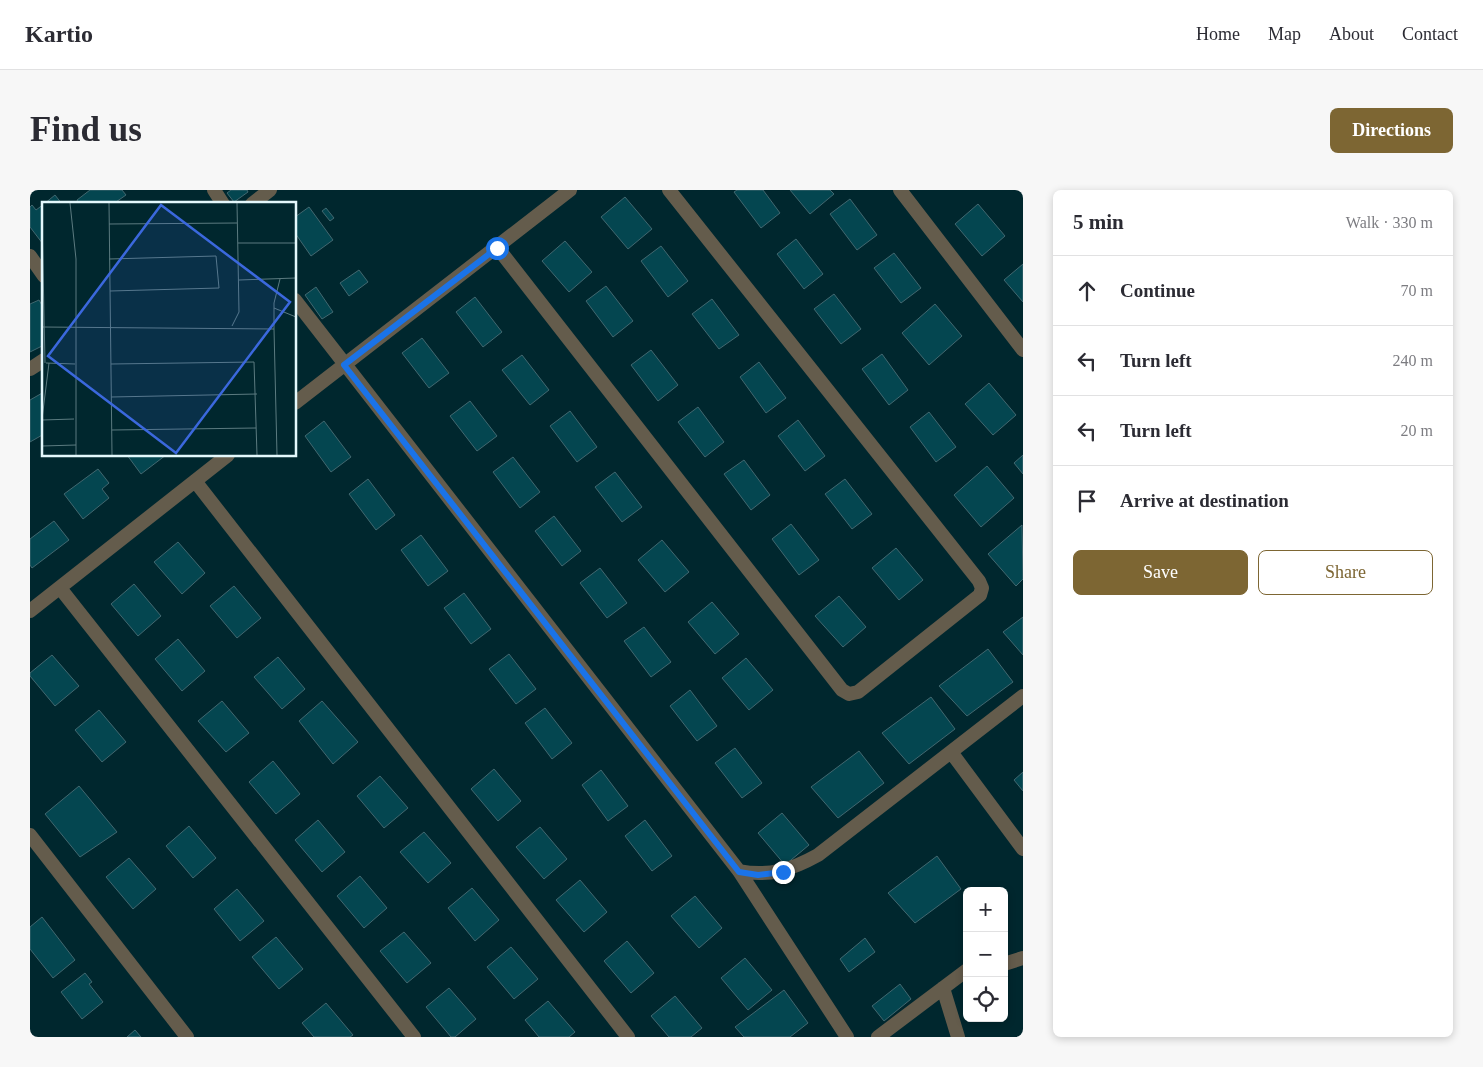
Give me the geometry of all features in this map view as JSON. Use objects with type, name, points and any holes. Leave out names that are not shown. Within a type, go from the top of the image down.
[{"type":"street","points":[[214,190],[222,202]]},
{"type":"street","points":[[255,202],[270,190]]},
{"type":"street","points":[[296,402],[570,190]]},
{"type":"street","points":[[497,248],[842,690],[849,694],[858,692],[980,594],[982,588],[980,581],[669,190]]},
{"type":"street","points":[[900,190],[1023,350]]},
{"type":"street","points":[[30,256],[42,273]]},
{"type":"street","points":[[296,301],[739,872],[847,1037]]},
{"type":"street","points":[[30,369],[42,361]]},
{"type":"street","points":[[30,611],[227,456]]},
{"type":"street","points":[[195,480],[628,1037]]},
{"type":"street","points":[[60,588],[414,1037]]},
{"type":"street","points":[[739,872],[772,874],[802,864],[818,855],[1023,696]]},
{"type":"street","points":[[951,752],[1023,850]]},
{"type":"street","points":[[30,835],[187,1037]]},
{"type":"street","points":[[1008,963],[1023,958]]},
{"type":"street","points":[[878,1037],[963,973]]},
{"type":"street","points":[[943,988],[958,1037]]},
{"type":"building","points":[[90,190],[122,190],[126,195],[116,202],[78,202],[77,200]]},
{"type":"building","points":[[231,190],[247,190],[248,192],[234,202],[227,193]]},
{"type":"building","points":[[737,190],[763,190],[780,213],[761,228],[734,192]]},
{"type":"building","points":[[790,190],[830,190],[834,194],[810,214]]},
{"type":"building","points":[[55,195],[60,202],[46,202]]},
{"type":"building","points":[[625,197],[652,229],[628,249],[601,217]]},
{"type":"building","points":[[850,199],[877,235],[857,250],[830,214]]},
{"type":"building","points":[[978,204],[1005,236],[982,256],[955,224]]},
{"type":"building","points":[[32,205],[36,210],[42,206],[42,243],[30,227],[30,207]]},
{"type":"building","points":[[309,207],[333,240],[311,256],[296,234],[296,216]]},
{"type":"building","points":[[326,208],[334,218],[330,221],[322,211]]},
{"type":"building","points":[[796,239],[823,274],[804,289],[777,254]]},
{"type":"building","points":[[565,241],[592,272],[569,292],[542,261]]},
{"type":"building","points":[[661,246],[688,281],[668,297],[641,261]]},
{"type":"building","points":[[894,253],[921,288],[901,303],[874,268]]},
{"type":"building","points":[[1023,264],[1023,302],[1004,280]]},
{"type":"building","points":[[359,270],[368,282],[349,296],[340,283]]},
{"type":"building","points":[[606,286],[633,321],[613,337],[586,301]]},
{"type":"building","points":[[316,287],[333,312],[322,319],[305,295]]},
{"type":"building","points":[[834,294],[861,329],[841,344],[814,309]]},
{"type":"building","points":[[475,297],[502,332],[483,347],[456,312]]},
{"type":"building","points":[[712,299],[739,335],[719,349],[692,314]]},
{"type":"building","points":[[39,300],[42,305],[42,346],[30,352],[30,304]]},
{"type":"building","points":[[935,304],[962,336],[929,365],[902,333]]},
{"type":"building","points":[[422,338],[449,373],[429,388],[402,353]]},
{"type":"building","points":[[651,350],[678,385],[658,401],[631,365]]},
{"type":"building","points":[[882,354],[908,390],[889,405],[862,369]]},
{"type":"building","points":[[522,355],[549,390],[530,405],[502,370]]},
{"type":"building","points":[[759,362],[786,398],[766,413],[740,377]]},
{"type":"building","points":[[989,383],[1016,415],[993,435],[965,404]]},
{"type":"building","points":[[42,393],[42,435],[30,442],[30,400]]},
{"type":"building","points":[[470,401],[497,436],[477,451],[450,416]]},
{"type":"building","points":[[698,407],[724,442],[705,457],[678,422]]},
{"type":"building","points":[[570,411],[597,447],[577,462],[550,426]]},
{"type":"building","points":[[929,412],[956,447],[936,462],[910,427]]},
{"type":"building","points":[[798,420],[825,456],[805,471],[778,436]]},
{"type":"building","points":[[324,421],[351,457],[331,472],[305,436]]},
{"type":"building","points":[[1023,455],[1023,474],[1014,463]]},
{"type":"building","points":[[128,456],[165,456],[141,474]]},
{"type":"building","points":[[513,457],[540,492],[520,508],[493,472]]},
{"type":"building","points":[[744,460],[770,495],[751,510],[724,474]]},
{"type":"building","points":[[987,466],[1014,498],[981,527],[954,495]]},
{"type":"building","points":[[98,469],[109,483],[102,489],[109,498],[83,519],[64,494]]},
{"type":"building","points":[[615,472],[642,507],[622,522],[595,487]]},
{"type":"building","points":[[368,479],[395,515],[376,530],[349,494]]},
{"type":"building","points":[[845,479],[872,514],[852,529],[825,494]]},
{"type":"building","points":[[554,516],[581,551],[562,566],[535,531]]},
{"type":"building","points":[[54,521],[69,540],[32,568],[30,565],[30,539]]},
{"type":"building","points":[[791,524],[819,560],[799,575],[772,539]]},
{"type":"building","points":[[1022,525],[1023,579],[1016,586],[988,554]]},
{"type":"building","points":[[421,535],[448,571],[428,586],[401,550]]},
{"type":"building","points":[[662,540],[689,572],[665,592],[638,560]]},
{"type":"building","points":[[178,542],[205,573],[182,594],[154,562]]},
{"type":"building","points":[[896,548],[923,580],[899,600],[872,568]]},
{"type":"building","points":[[600,568],[627,603],[607,618],[580,583]]},
{"type":"building","points":[[134,584],[161,616],[138,636],[111,604]]},
{"type":"building","points":[[234,586],[261,618],[237,638],[210,606]]},
{"type":"building","points":[[464,593],[491,629],[471,644],[444,608]]},
{"type":"building","points":[[839,596],[866,627],[843,647],[815,616]]},
{"type":"building","points":[[712,602],[739,634],[715,654],[688,622]]},
{"type":"building","points":[[1023,617],[1023,655],[1003,632]]},
{"type":"building","points":[[644,627],[671,662],[651,677],[624,641]]},
{"type":"building","points":[[178,639],[205,671],[182,691],[155,659]]},
{"type":"building","points":[[988,649],[1013,682],[967,716],[939,686]]},
{"type":"building","points":[[509,654],[536,689],[516,704],[489,669]]},
{"type":"building","points":[[52,655],[79,686],[55,706],[30,676],[30,673]]},
{"type":"building","points":[[278,657],[305,689],[282,709],[254,677]]},
{"type":"building","points":[[746,658],[773,690],[749,710],[722,678]]},
{"type":"building","points":[[690,690],[717,726],[697,741],[670,706]]},
{"type":"building","points":[[931,697],[955,729],[909,764],[882,733]]},
{"type":"building","points":[[222,701],[249,733],[226,752],[198,721]]},
{"type":"building","points":[[322,701],[358,742],[333,764],[299,721]]},
{"type":"building","points":[[545,708],[572,743],[552,759],[525,723]]},
{"type":"building","points":[[99,710],[126,742],[102,762],[75,730]]},
{"type":"building","points":[[735,748],[762,783],[742,798],[715,763]]},
{"type":"building","points":[[859,751],[884,783],[838,818],[811,787]]},
{"type":"building","points":[[273,761],[300,794],[276,814],[249,782]]},
{"type":"building","points":[[494,769],[521,801],[498,821],[471,789]]},
{"type":"building","points":[[601,770],[628,806],[608,821],[582,785]]},
{"type":"building","points":[[1023,772],[1023,791],[1014,780]]},
{"type":"building","points":[[380,776],[408,808],[384,828],[357,796]]},
{"type":"building","points":[[79,786],[117,832],[80,857],[45,814]]},
{"type":"building","points":[[782,813],[809,845],[785,865],[758,833]]},
{"type":"building","points":[[318,820],[345,852],[322,872],[295,840]]},
{"type":"building","points":[[645,820],[672,856],[652,871],[625,836]]},
{"type":"building","points":[[189,826],[216,858],[193,878],[166,846]]},
{"type":"building","points":[[540,827],[567,859],[544,879],[516,847]]},
{"type":"building","points":[[424,832],[451,863],[428,883],[400,852]]},
{"type":"building","points":[[937,856],[961,889],[915,923],[888,893]]},
{"type":"building","points":[[129,858],[156,889],[133,909],[106,877]]},
{"type":"building","points":[[360,876],[387,908],[364,928],[337,896]]},
{"type":"building","points":[[580,880],[607,912],[584,932],[556,900]]},
{"type":"building","points":[[472,888],[499,920],[475,941],[448,908]]},
{"type":"building","points":[[237,889],[264,921],[240,941],[214,909]]},
{"type":"building","points":[[695,896],[722,928],[699,948],[671,916]]},
{"type":"building","points":[[42,917],[75,960],[53,978],[30,949],[30,927]]},
{"type":"building","points":[[404,932],[431,963],[407,983],[380,951]]},
{"type":"building","points":[[276,937],[303,969],[279,989],[252,957]]},
{"type":"building","points":[[865,938],[875,952],[849,972],[840,959]]},
{"type":"building","points":[[627,941],[654,973],[631,993],[604,961]]},
{"type":"building","points":[[511,947],[538,979],[514,999],[487,967]]},
{"type":"building","points":[[745,958],[772,990],[748,1010],[721,978]]},
{"type":"building","points":[[85,973],[92,982],[89,984],[103,1002],[82,1019],[61,992]]},
{"type":"building","points":[[900,984],[911,999],[884,1021],[872,1006]]},
{"type":"building","points":[[449,988],[476,1019],[455,1037],[451,1037],[426,1007]]},
{"type":"building","points":[[784,990],[808,1023],[790,1037],[744,1037],[735,1027]]},
{"type":"building","points":[[675,996],[702,1028],[691,1037],[669,1037],[651,1016]]},
{"type":"building","points":[[548,1001],[575,1032],[569,1037],[539,1037],[525,1020]]},
{"type":"building","points":[[326,1003],[353,1035],[350,1037],[314,1037],[302,1023]]},
{"type":"building","points":[[135,1030],[141,1037],[127,1037]]},
{"type":"route","points":[[497,248],[344,365],[739,872],[758,875],[783,872]]}]
